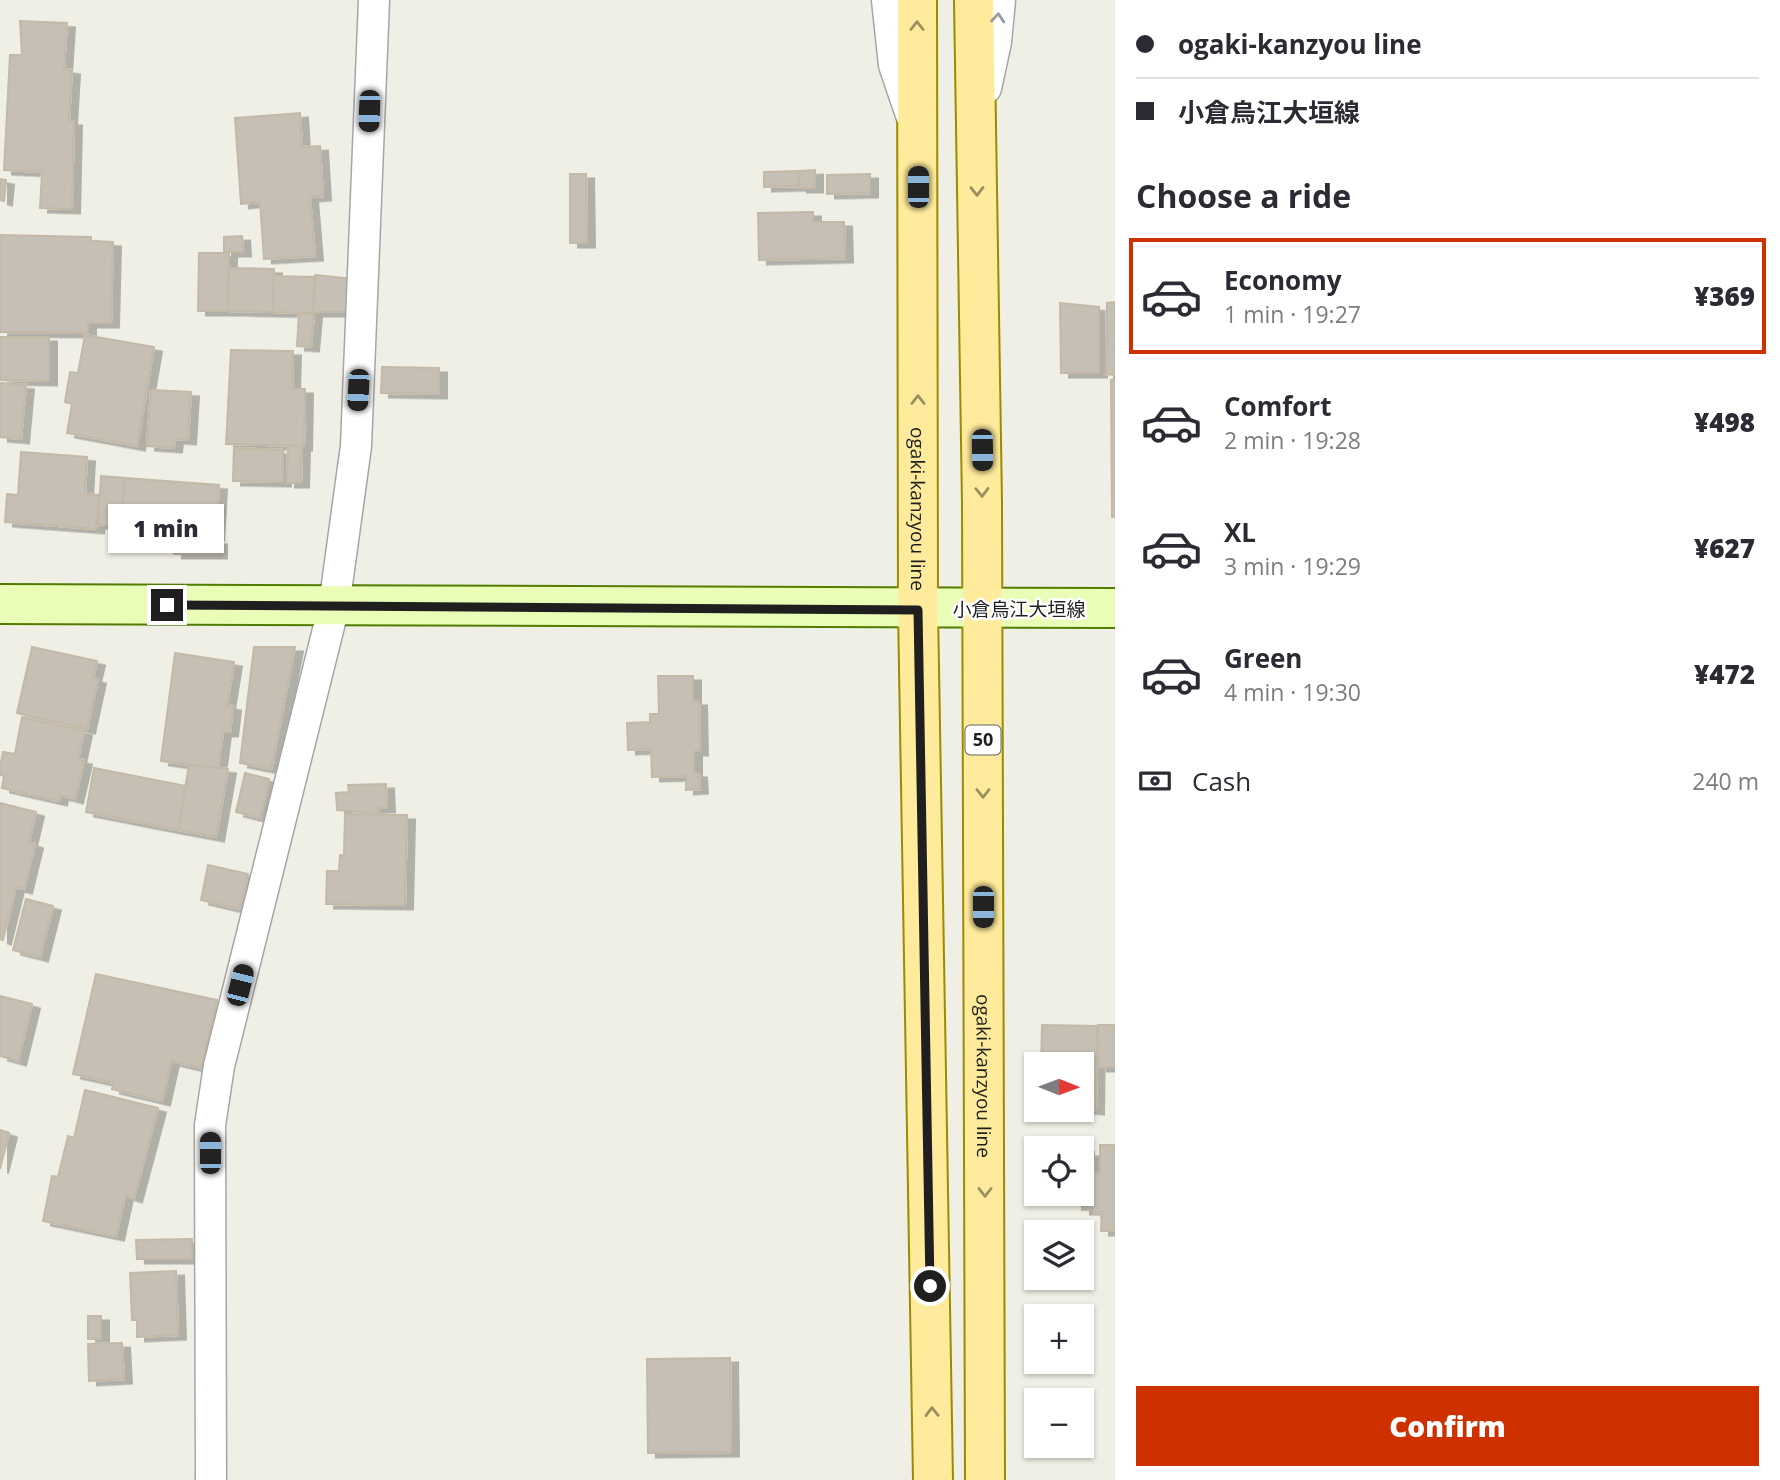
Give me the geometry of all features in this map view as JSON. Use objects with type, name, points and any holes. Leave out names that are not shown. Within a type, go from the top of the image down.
[{"type":"main road","name":"ogaki-kanzyou line","points":[[917,0],[918,610],[933,1480]]},
{"type":"main road","name":"ogaki-kanzyou line","points":[[974,0],[982,609],[985,1480]]},
{"type":"main road","name":"小倉烏江大垣線","points":[[0,604],[918,610],[1115,608]]},
{"type":"street","points":[[211,1480],[210,1125],[219,1066],[334,606],[356,446],[374,0]]},
{"type":"street","points":[[887,0],[894,65],[918,133]]},
{"type":"street","points":[[976,133],[996,43],[1000,0]]},
{"type":"building","points":[[20,21],[67,23],[64,69],[72,70],[69,121],[74,121],[72,209],[40,208],[42,172],[4,170],[10,55],[22,55]]},
{"type":"building","points":[[300,113],[302,147],[320,146],[323,196],[310,197],[315,256],[264,259],[260,202],[241,204],[235,118]]},
{"type":"building","points":[[815,170],[815,188],[799,188],[800,171]]},
{"type":"building","points":[[798,171],[798,186],[764,187],[764,172]]},
{"type":"building","points":[[570,174],[586,174],[587,243],[570,243]]},
{"type":"building","points":[[870,174],[870,193],[827,194],[827,175]]},
{"type":"building","points":[[0,179],[6,180],[4,201],[0,200]]},
{"type":"building","points":[[813,212],[813,222],[844,222],[845,258],[759,260],[758,213]]},
{"type":"building","points":[[0,235],[91,237],[91,241],[113,242],[111,323],[88,323],[88,333],[0,332]]},
{"type":"building","points":[[242,236],[243,252],[224,252],[224,237]]},
{"type":"building","points":[[199,253],[229,253],[228,311],[198,311]]},
{"type":"building","points":[[229,268],[274,269],[273,312],[228,311]]},
{"type":"building","points":[[315,275],[354,279],[354,312],[314,312]]},
{"type":"building","points":[[274,276],[314,277],[313,313],[273,312]]},
{"type":"building","points":[[1115,302],[1115,375],[1106,374],[1107,303]]},
{"type":"building","points":[[1060,303],[1099,307],[1099,373],[1061,373]]},
{"type":"building","points":[[299,313],[314,314],[311,347],[297,346]]},
{"type":"building","points":[[85,335],[154,347],[137,446],[67,433],[72,404],[65,402],[70,372],[78,373]]},
{"type":"building","points":[[0,337],[49,337],[49,381],[0,380]]},
{"type":"building","points":[[231,350],[293,351],[292,389],[305,389],[304,446],[226,444]]},
{"type":"building","points":[[382,367],[439,368],[439,394],[381,393]]},
{"type":"building","points":[[1111,380],[1115,380],[1115,517],[1112,517]]},
{"type":"building","points":[[0,383],[26,385],[21,439],[0,437]]},
{"type":"building","points":[[151,390],[191,392],[188,440],[175,439],[174,448],[147,446]]},
{"type":"building","points":[[288,446],[302,446],[301,483],[287,483]]},
{"type":"building","points":[[234,448],[283,450],[283,482],[233,481]]},
{"type":"building","points":[[21,452],[87,457],[85,494],[99,495],[96,529],[5,522],[7,494],[18,495]]},
{"type":"building","points":[[101,476],[125,478],[121,526],[98,524]]},
{"type":"building","points":[[125,478],[219,485],[216,536],[174,533],[173,538],[151,537],[151,532],[121,530]]},
{"type":"building","points":[[174,540],[219,540],[219,554],[174,554]]},
{"type":"building","points":[[32,647],[97,661],[93,678],[98,679],[87,729],[17,713]]},
{"type":"building","points":[[254,647],[295,647],[271,769],[240,763]]},
{"type":"building","points":[[175,653],[234,662],[227,705],[233,706],[230,732],[223,732],[218,769],[161,761]]},
{"type":"building","points":[[658,676],[693,676],[693,701],[699,701],[700,751],[694,751],[694,773],[699,773],[700,789],[686,790],[686,776],[652,777],[651,749],[628,750],[627,723],[650,722],[650,714],[659,714]]},
{"type":"building","points":[[22,717],[84,731],[78,759],[84,760],[75,799],[60,795],[59,801],[2,788],[4,776],[0,775],[0,768],[3,752],[15,754]]},
{"type":"building","points":[[189,765],[228,769],[216,837],[178,830]]},
{"type":"building","points":[[94,768],[186,786],[178,830],[86,812]]},
{"type":"building","points":[[245,773],[269,779],[260,818],[236,812]]},
{"type":"building","points":[[386,784],[387,808],[378,808],[379,813],[337,810],[336,793],[349,792],[348,785]]},
{"type":"building","points":[[0,803],[36,812],[29,842],[35,844],[24,889],[16,887],[3,940],[0,939]]},
{"type":"building","points":[[345,814],[407,815],[405,905],[326,904],[327,871],[339,871],[340,855],[344,856]]},
{"type":"building","points":[[208,865],[248,874],[239,909],[201,900]]},
{"type":"building","points":[[26,899],[53,906],[40,957],[13,950]]},
{"type":"building","points":[[96,974],[217,1000],[201,1068],[171,1061],[162,1101],[112,1089],[114,1083],[73,1074]]},
{"type":"building","points":[[0,996],[32,1004],[18,1061],[0,1056]]},
{"type":"building","points":[[1042,1025],[1097,1026],[1096,1110],[1094,1052],[1041,1052]]},
{"type":"building","points":[[1098,1025],[1115,1025],[1115,1067],[1099,1067]]},
{"type":"building","points":[[85,1090],[158,1108],[134,1198],[125,1195],[116,1236],[43,1221],[52,1176],[58,1177],[68,1136],[74,1138]]},
{"type":"building","points":[[0,1130],[9,1133],[0,1169]]},
{"type":"building","points":[[1100,1145],[1115,1145],[1115,1231],[1101,1231],[1102,1212],[1093,1213],[1094,1173],[1100,1174]]},
{"type":"building","points":[[1082,1206],[1093,1206],[1093,1210],[1082,1210]]},
{"type":"building","points":[[192,1239],[192,1259],[137,1259],[136,1240]]},
{"type":"building","points":[[176,1271],[178,1335],[137,1337],[137,1320],[132,1320],[130,1273]]},
{"type":"building","points":[[88,1316],[101,1316],[101,1339],[88,1339]]},
{"type":"building","points":[[122,1343],[124,1379],[89,1381],[88,1344]]},
{"type":"building","points":[[730,1358],[731,1452],[648,1453],[647,1359]]},
{"type":"route","points":[[167,605],[918,610],[930,1286]]}]
